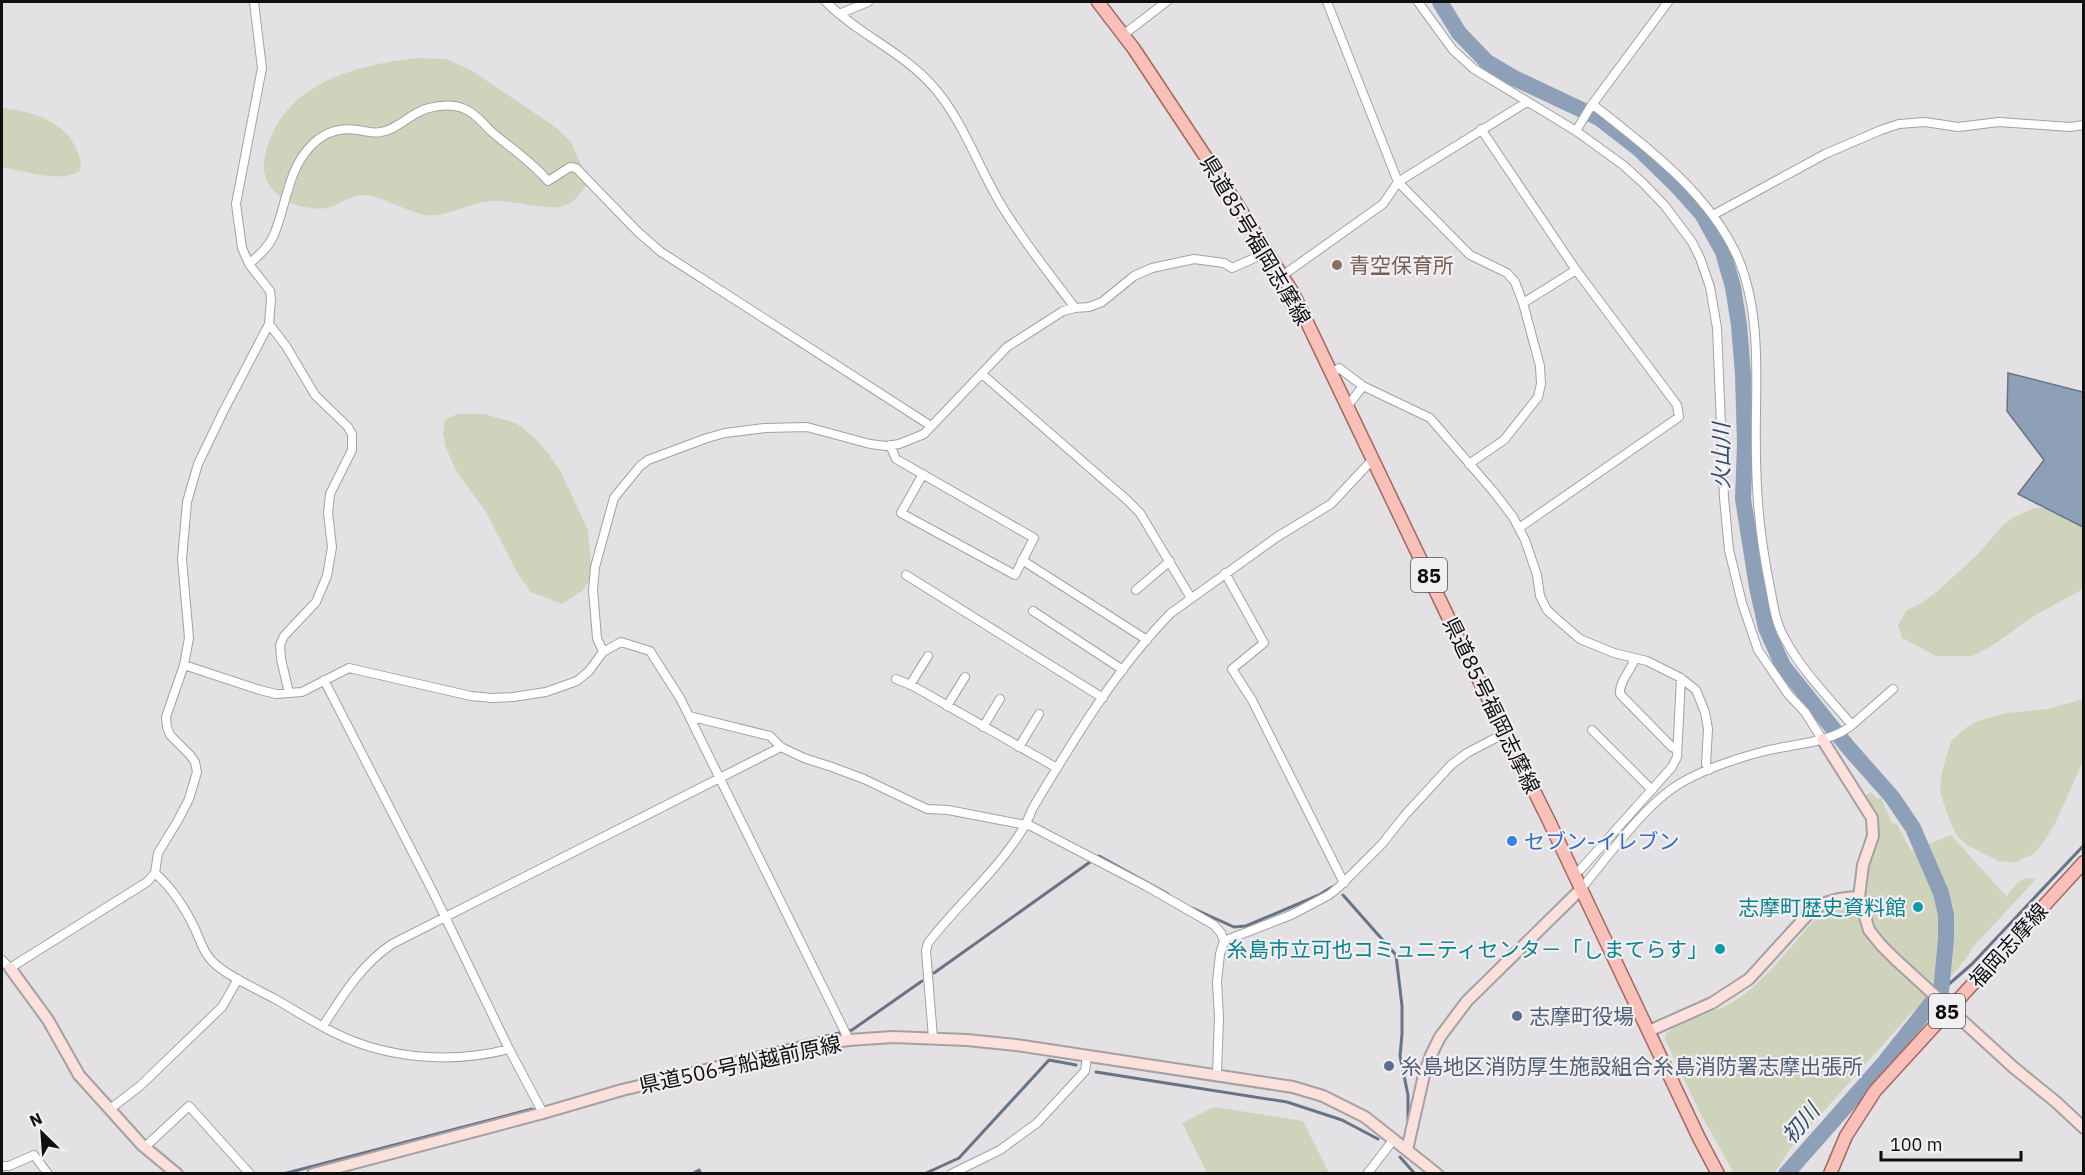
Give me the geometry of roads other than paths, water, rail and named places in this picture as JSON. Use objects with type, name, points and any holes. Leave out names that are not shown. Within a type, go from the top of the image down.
[{"type":"main road","name":"県道85号福岡志摩線","points":[[1098,2],[1123,35],[1282,276],[1332,372],[1718,1173]]},
{"type":"main road","points":[[1824,738],[1872,818],[1873,836],[1863,865],[1858,897],[1869,930],[1881,945],[2084,1128]]},
{"type":"main road","name":"福岡志摩線","points":[[1830,1173],[1860,1111],[1881,1084],[2084,862]]},
{"type":"main road","points":[[1407,1150],[1424,1075],[1431,1055],[1452,1020],[1467,1001],[1581,890]]},
{"type":"main road","points":[[1649,1032],[1712,1003],[1749,979],[1811,911],[1821,904],[1834,899],[1858,897]]},
{"type":"main road","points":[[6,964],[48,1020],[79,1075],[145,1147],[177,1173]]},
{"type":"main road","name":"県道506号船越前原線","points":[[313,1173],[622,1090],[810,1045],[893,1037],[1016,1045],[1293,1087],[1323,1096],[1365,1117],[1437,1173]]},
{"type":"street","points":[[6,964],[147,882],[155,873],[158,853],[185,807],[197,772],[190,754],[170,735],[166,717],[184,665],[189,638],[182,559],[187,502],[198,464],[269,324],[271,299],[270,291],[249,264],[239,234],[236,204],[262,68],[254,2]]},
{"type":"street","points":[[826,2],[839,14],[916,68],[936,89],[948,105],[1008,216],[1074,308]]},
{"type":"street","points":[[839,14],[868,2]]},
{"type":"street","points":[[1123,35],[1166,2]]},
{"type":"street","points":[[1327,2],[1398,182],[1470,255],[1507,273],[1515,282],[1523,303],[1540,366],[1538,397],[1504,440],[1469,464]]},
{"type":"street","points":[[1418,2],[1453,50],[1474,69],[1576,131],[1643,183],[1678,222],[1701,258],[1710,287],[1717,328],[1724,498],[1729,550],[1737,585],[1758,650],[1788,694],[1824,738]]},
{"type":"street","points":[[1576,131],[1592,105],[1668,2]]},
{"type":"street","points":[[1282,276],[1383,204],[1398,182],[1480,129],[1527,102]]},
{"type":"street","points":[[249,264],[266,249],[273,237],[301,159],[319,138],[333,131],[344,129],[384,132],[417,112],[453,105],[473,114],[529,161],[548,181],[570,166],[576,168],[638,232],[661,252],[931,426]]},
{"type":"street","points":[[1592,105],[1647,147],[1713,214],[1744,273],[1751,304],[1757,370],[1756,499],[1763,553],[1774,608],[1783,637],[1799,662],[1850,727]]},
{"type":"street","points":[[1713,214],[1825,154],[1899,124],[1925,122],[1959,127],[1999,122],[2070,127],[2084,124]]},
{"type":"street","points":[[1480,129],[1576,270],[1677,405],[1679,417],[1519,528]]},
{"type":"street","points":[[603,652],[597,638],[592,590],[595,567],[614,498],[640,466],[648,460],[725,433],[765,428],[807,427],[870,444],[899,444],[924,434],[1007,347],[1063,311],[1089,307],[1102,302],[1134,276],[1152,268],[1194,259],[1224,263],[1232,268],[1268,252]]},
{"type":"street","points":[[1523,303],[1576,270]]},
{"type":"street","points":[[269,324],[286,345],[315,395],[348,428],[354,442],[330,494],[328,513],[332,547],[327,576],[316,602],[284,636],[280,645],[289,693]]},
{"type":"street","points":[[1332,372],[1339,369],[1364,386],[1430,418],[1493,491],[1519,528],[1531,555],[1540,596],[1547,609],[1581,639],[1614,653],[1647,661],[1681,678],[1696,690],[1705,712],[1708,729],[1706,764],[1709,770]]},
{"type":"street","points":[[982,374],[1140,513],[1191,598]]},
{"type":"street","points":[[1347,407],[1364,386]]},
{"type":"street","points":[[890,445],[896,459],[923,474],[1034,538],[1015,575],[901,513],[923,474]]},
{"type":"street","points":[[933,1038],[926,951],[928,943],[1025,825],[1029,814],[1057,768],[1123,670],[1171,613],[1277,537],[1331,504],[1373,459]]},
{"type":"street","points":[[1022,560],[1147,640]]},
{"type":"street","points":[[1136,590],[1170,561]]},
{"type":"street","points":[[1225,573],[1264,643],[1232,669],[1251,699],[1344,883]]},
{"type":"street","points":[[906,574],[1103,698]]},
{"type":"street","points":[[1034,611],[1123,670]]},
{"type":"street","points":[[184,665],[276,694],[302,692],[349,668],[471,696],[513,698],[546,692],[577,681],[589,671],[603,652],[621,642],[650,651],[680,698],[849,1040]]},
{"type":"street","points":[[910,685],[927,656]]},
{"type":"street","points":[[1635,658],[1632,667],[1619,686],[1620,694],[1672,747],[1677,749]]},
{"type":"street","points":[[947,706],[965,676]]},
{"type":"street","points":[[1573,872],[1580,870],[1672,767],[1677,757],[1681,678]]},
{"type":"street","points":[[896,679],[1057,768]]},
{"type":"street","points":[[324,680],[543,1113]]},
{"type":"street","points":[[1581,890],[1650,809],[1671,789],[1694,776],[1759,752],[1824,738],[1850,727],[1893,689]]},
{"type":"street","points":[[984,727],[1000,699]]},
{"type":"street","points":[[1019,747],[1039,714]]},
{"type":"street","points":[[689,716],[770,736],[781,747],[804,758],[864,779],[927,809],[948,810],[1031,826],[1214,925],[1224,941],[1217,982],[1219,1017],[1217,1074]]},
{"type":"street","points":[[1592,730],[1652,790]]},
{"type":"street","points":[[1224,941],[1291,915],[1329,895],[1382,844],[1451,765],[1467,753],[1505,733]]},
{"type":"street","points":[[323,1026],[355,976],[392,944],[781,747]]},
{"type":"street","points":[[155,873],[164,881],[184,908],[212,962],[323,1026],[359,1043],[399,1053],[436,1058],[509,1049]]},
{"type":"street","points":[[110,1109],[140,1086],[222,1007],[238,978]]},
{"type":"street","points":[[951,1173],[1000,1150],[1027,1132],[1085,1071],[1087,1056]]},
{"type":"street","points":[[145,1147],[189,1106],[250,1173]]},
{"type":"street","points":[[1367,1173],[1394,1139]]},
{"type":"street","points":[[2,1166],[9,1166],[34,1155],[48,1173]]},
{"type":"water","points":[[2008,373],[2083,392],[2083,527],[2018,494],[2044,460],[2007,411]]},
{"type":"waterway","name":"火山川","points":[[1440,2],[1459,33],[1487,62],[1514,78],[1599,118],[1639,149],[1702,214],[1723,252],[1733,287],[1739,325],[1745,444],[1743,499],[1766,628],[1783,666],[1847,746],[1892,797],[1913,828],[1941,893],[1946,915],[1941,991],[1884,1063],[1786,1174]]},
{"type":"waterway","points":[[1941,991],[1972,964],[2084,845]]},
{"type":"waterway","points":[[1099,856],[1168,894]]},
{"type":"waterway","points":[[934,973],[1090,862]]},
{"type":"waterway","points":[[1192,908],[1234,927],[1246,926],[1319,895],[1332,887]]},
{"type":"waterway","points":[[1343,895],[1396,955],[1402,1006],[1400,1056],[1408,1095],[1408,1120]]},
{"type":"waterway","points":[[720,1061],[852,1030],[922,981]]},
{"type":"waterway","points":[[924,1174],[959,1158],[1049,1060],[1076,1065]]},
{"type":"waterway","points":[[1096,1072],[1287,1102],[1342,1120],[1378,1139]]},
{"type":"waterway","points":[[283,1174],[532,1109]]},
{"type":"waterway","points":[[1400,1157],[1415,1174]]},
{"type":"waterway","points":[[692,1174],[699,1170],[701,1174]]},
{"type":"place","name":"青空保育所","points":[[1337,265]]},
{"type":"place","name":"セブン-イレブン","points":[[1512,841]]},
{"type":"place","name":"志摩町歴史資料館","points":[[1918,907]]},
{"type":"place","name":"糸島市立可也コミュニティセンタ－「しまてらす」","points":[[1720,949]]},
{"type":"place","name":"志摩町役場","points":[[1517,1016]]},
{"type":"place","name":"糸島地区消防厚生施設組合糸島消防署志摩出張所","points":[[1389,1066]]},
{"type":"water label","name":"初川","points":[[1800,1123]]}]
